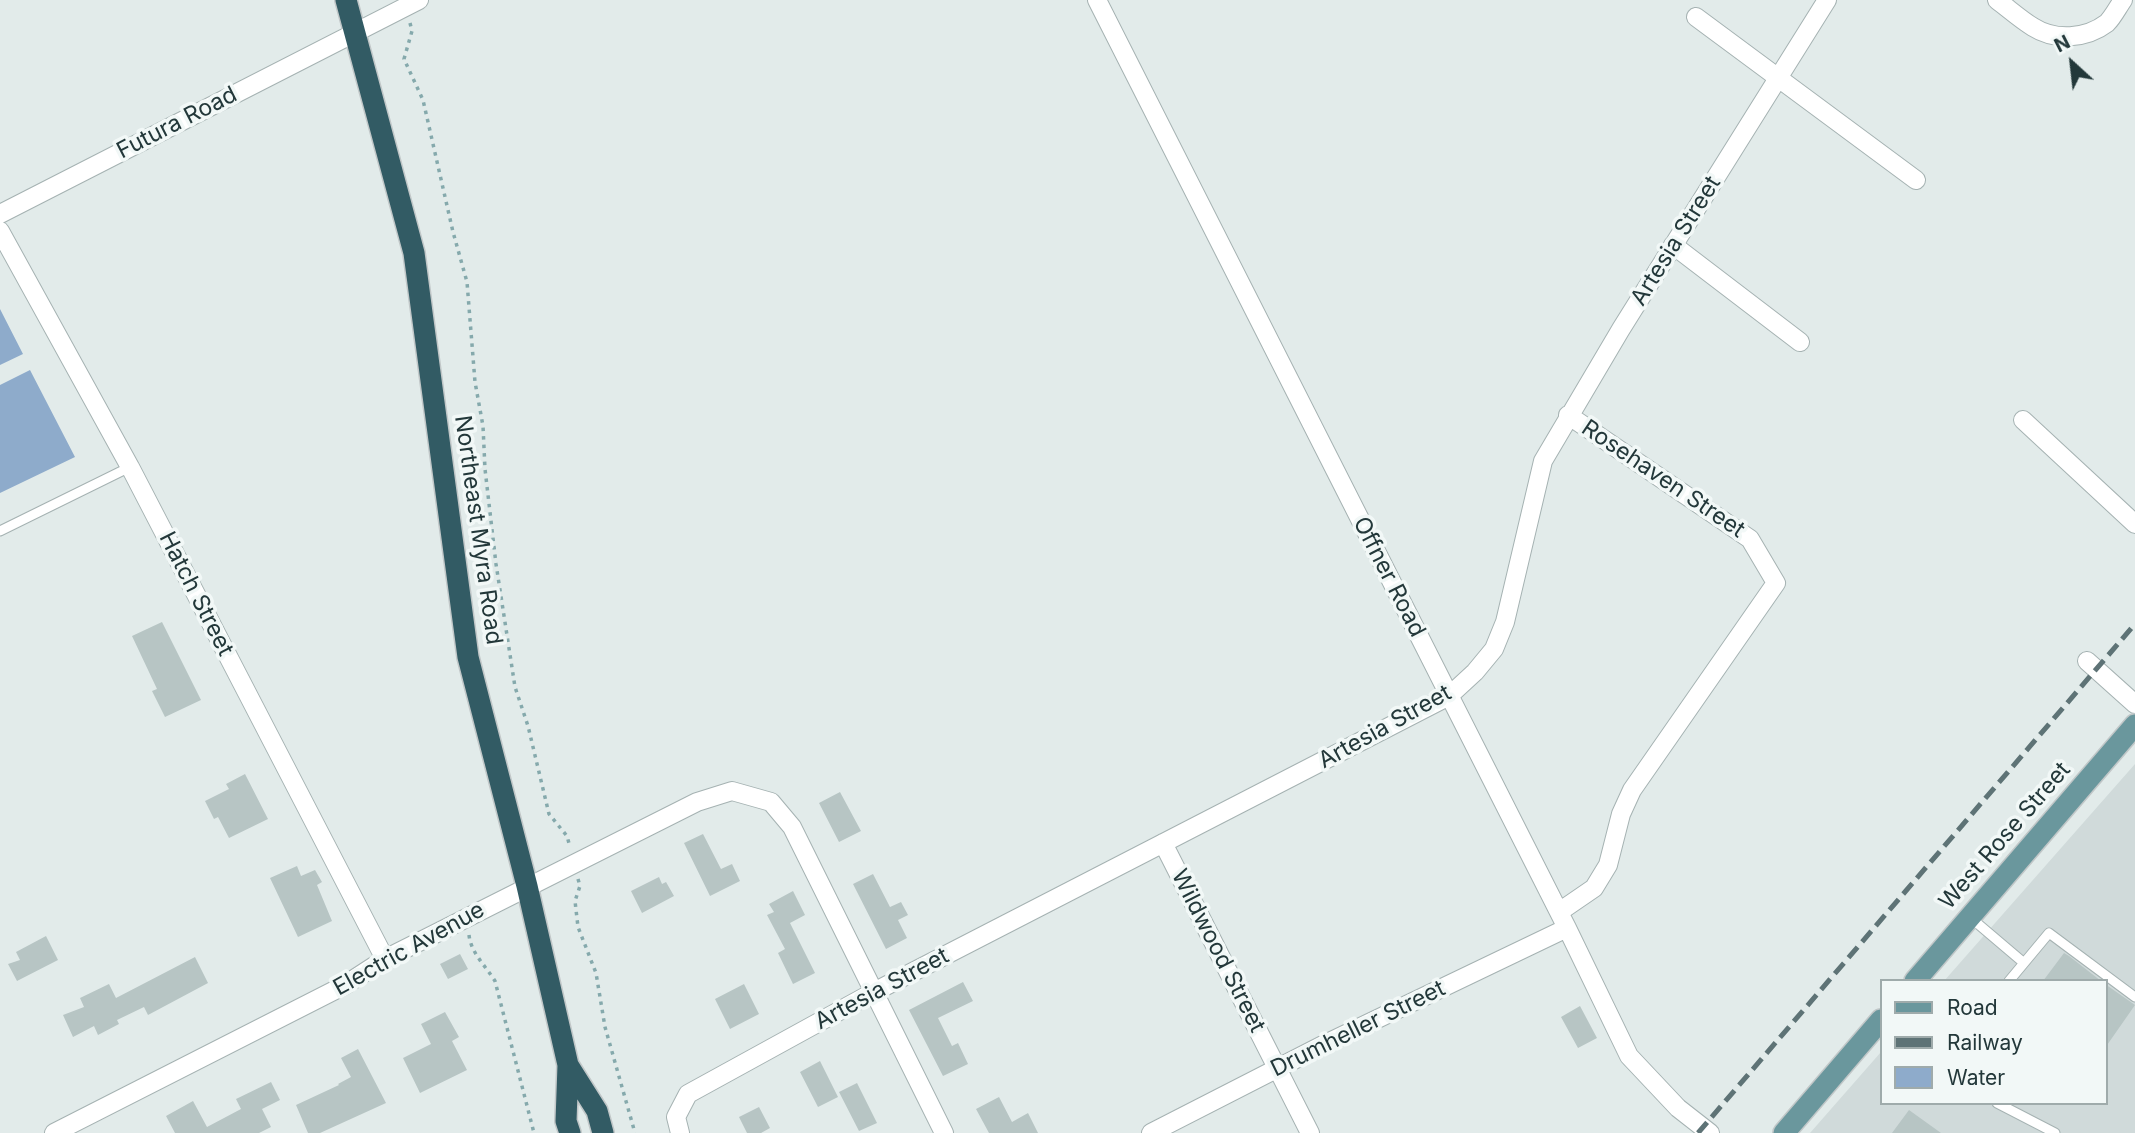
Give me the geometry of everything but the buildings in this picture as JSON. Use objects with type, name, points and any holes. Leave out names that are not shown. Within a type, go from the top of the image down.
[{"type":"highway","name":"Northeast Myra Road","points":[[346,0],[414,253],[468,657],[527,886],[568,1065],[566,1121],[570,1133]]},
{"type":"highway","name":"Northeast Myra Road","points":[[568,1065],[597,1111],[603,1133]]},
{"type":"main road","name":"West Rose Street","points":[[1917,979],[2135,725]]},
{"type":"main road","points":[[1784,1133],[1880,1021]]},
{"type":"street","name":"Offner Road","points":[[1097,0],[1563,920],[1629,1056],[1678,1108],[1710,1133]]},
{"type":"street","name":"Artesia Street","points":[[680,1133],[676,1117],[688,1094],[872,993],[1450,696],[1475,672],[1494,649],[1504,622],[1543,461],[1568,415],[1827,0]]},
{"type":"street","points":[[1997,0],[2034,28],[2050,36],[2066,37],[2086,33],[2107,23],[2123,0]]},
{"type":"street","name":"Futura Road","points":[[0,214],[413,3]]},
{"type":"street","points":[[1696,17],[1916,180]]},
{"type":"street","name":"Hatch Street","points":[[1,232],[130,467],[385,959]]},
{"type":"street","points":[[1673,245],[1800,342]]},
{"type":"street","name":"Rosehaven Street","points":[[1568,415],[1750,539],[1776,583]]},
{"type":"street","points":[[2023,420],[2135,524]]},
{"type":"street","name":"Drumheller Street","points":[[1151,1133],[1563,920],[1594,888],[1608,865],[1621,814],[1632,790],[1776,583]]},
{"type":"street","points":[[2087,661],[2135,704]]},
{"type":"street","name":"Electric Avenue","points":[[54,1133],[345,985],[385,959],[527,886],[697,802],[732,791],[771,802],[792,827],[872,993]]},
{"type":"street","name":"Wildwood Street","points":[[1163,844],[1310,1133]]},
{"type":"street","points":[[872,993],[944,1133]]},
{"type":"lane","points":[[0,531],[130,467]]},
{"type":"lane","points":[[1970,917],[2024,963]]},
{"type":"lane","points":[[2011,979],[2049,933],[2135,997]]},
{"type":"lane","points":[[2001,1105],[2055,1133]]},
{"type":"path","points":[[413,3],[412,32],[404,59],[423,100],[467,282],[475,382],[484,426],[485,469],[496,564],[515,687],[528,726],[549,814],[567,836],[580,887],[575,901],[578,927],[596,973],[605,1027],[635,1133]]},
{"type":"path","points":[[467,917],[471,949],[482,960],[495,981],[534,1133]]},
{"type":"shaded area","points":[[2135,764],[2135,1133],[1810,1133],[1880,1053],[1880,1105],[2107,1105],[2107,979],[1946,979]]},
{"type":"water","points":[[0,309],[23,354],[0,365]]},
{"type":"water","points":[[30,370],[75,457],[0,493],[0,385]]},
{"type":"railway","points":[[1698,1133],[2135,624]]}]
